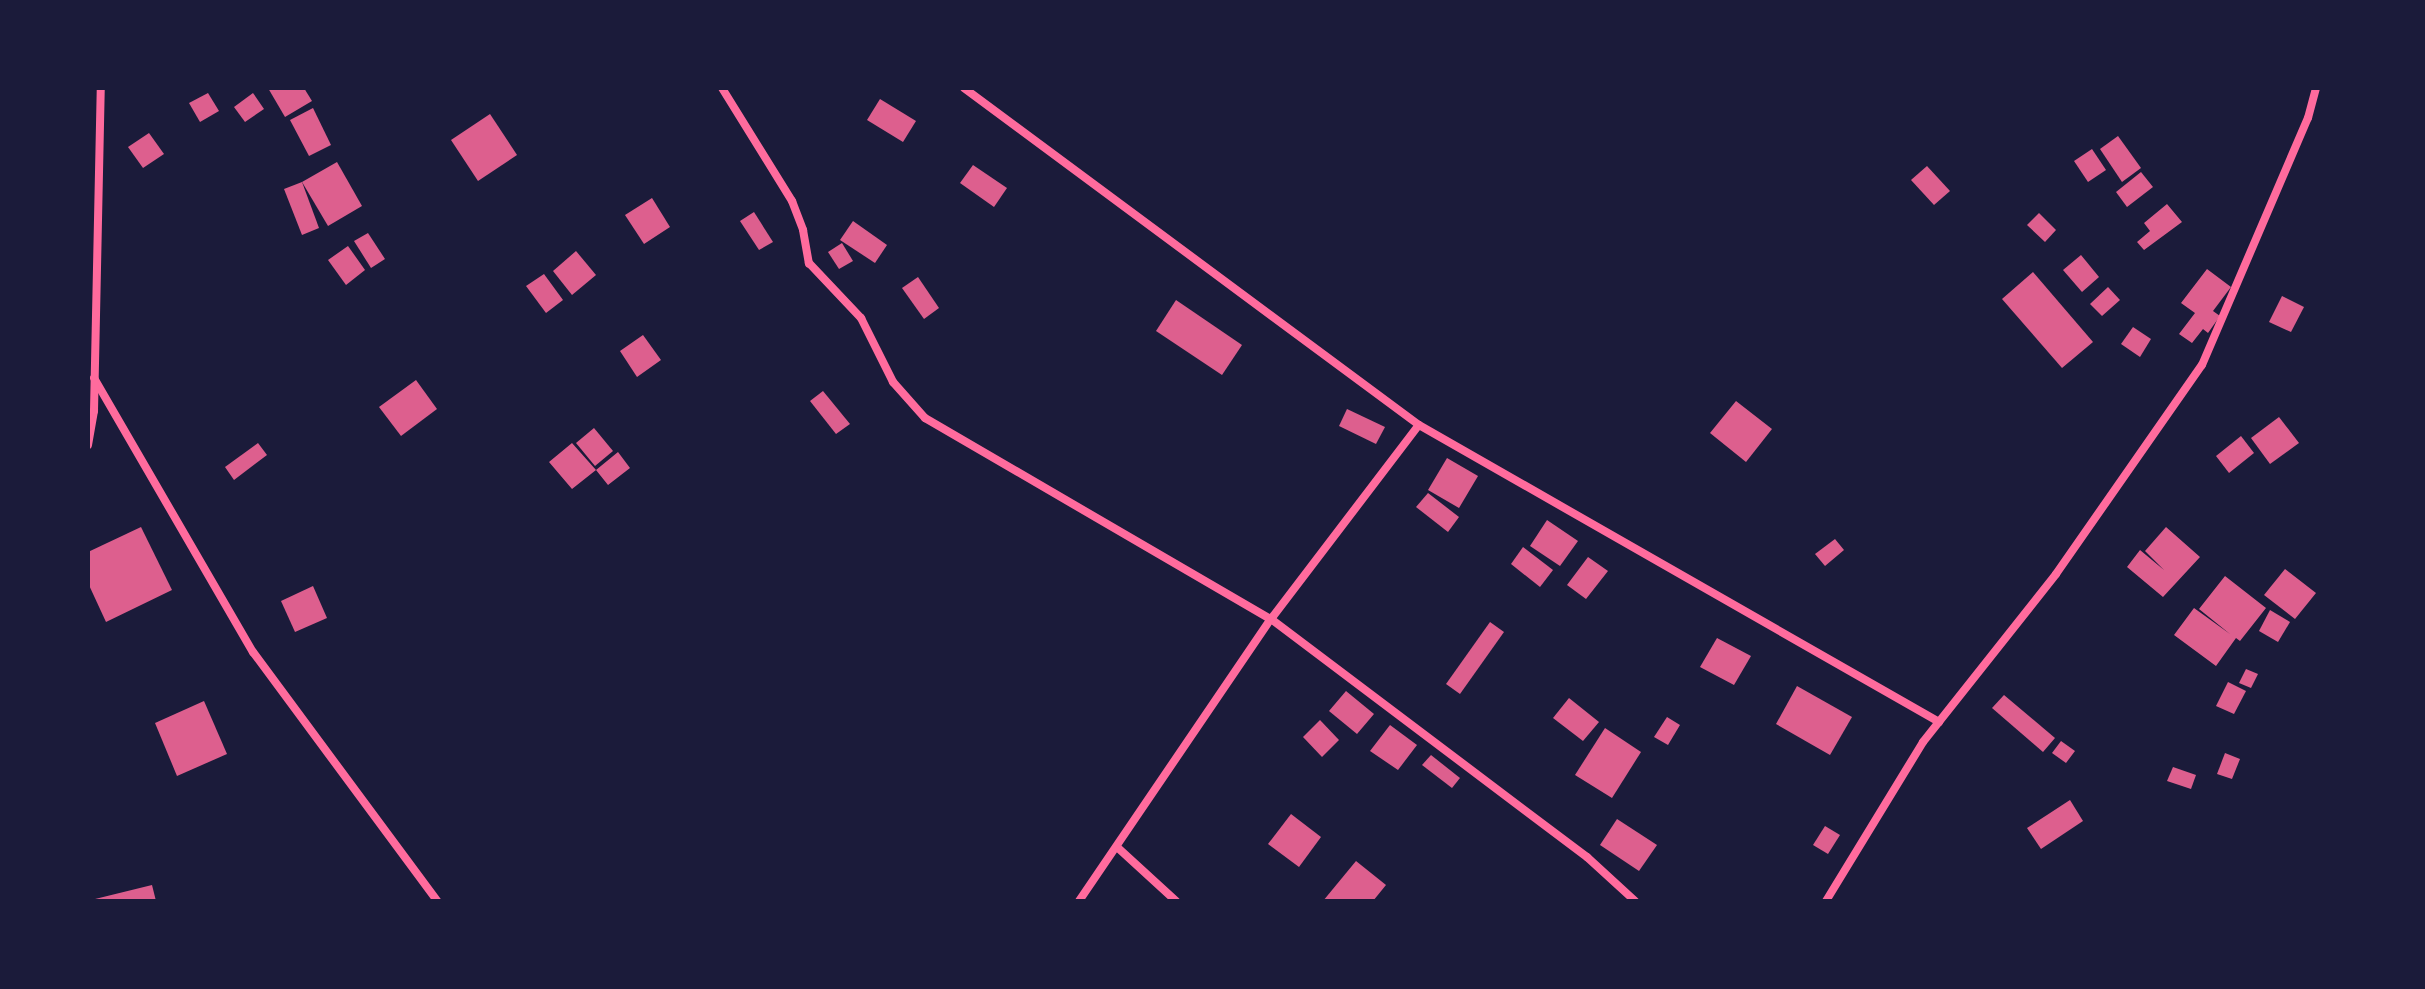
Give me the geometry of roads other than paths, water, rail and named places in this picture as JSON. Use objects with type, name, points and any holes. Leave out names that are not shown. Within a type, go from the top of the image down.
[{"type":"street","points":[[88,445],[94,378],[101,88]]},
{"type":"street","points":[[722,88],[792,201],[803,230],[809,263],[861,318],[893,382],[925,418],[1271,619],[1587,857],[1635,901]]},
{"type":"street","points":[[964,88],[1419,425],[1939,722]]},
{"type":"street","points":[[1826,901],[1923,742],[2056,574],[2202,365],[2308,118],[2316,88]]},
{"type":"street","points":[[94,378],[253,652],[437,901]]},
{"type":"street","points":[[1079,901],[1271,619],[1419,425]]},
{"type":"street","points":[[1117,847],[1176,901]]}]
